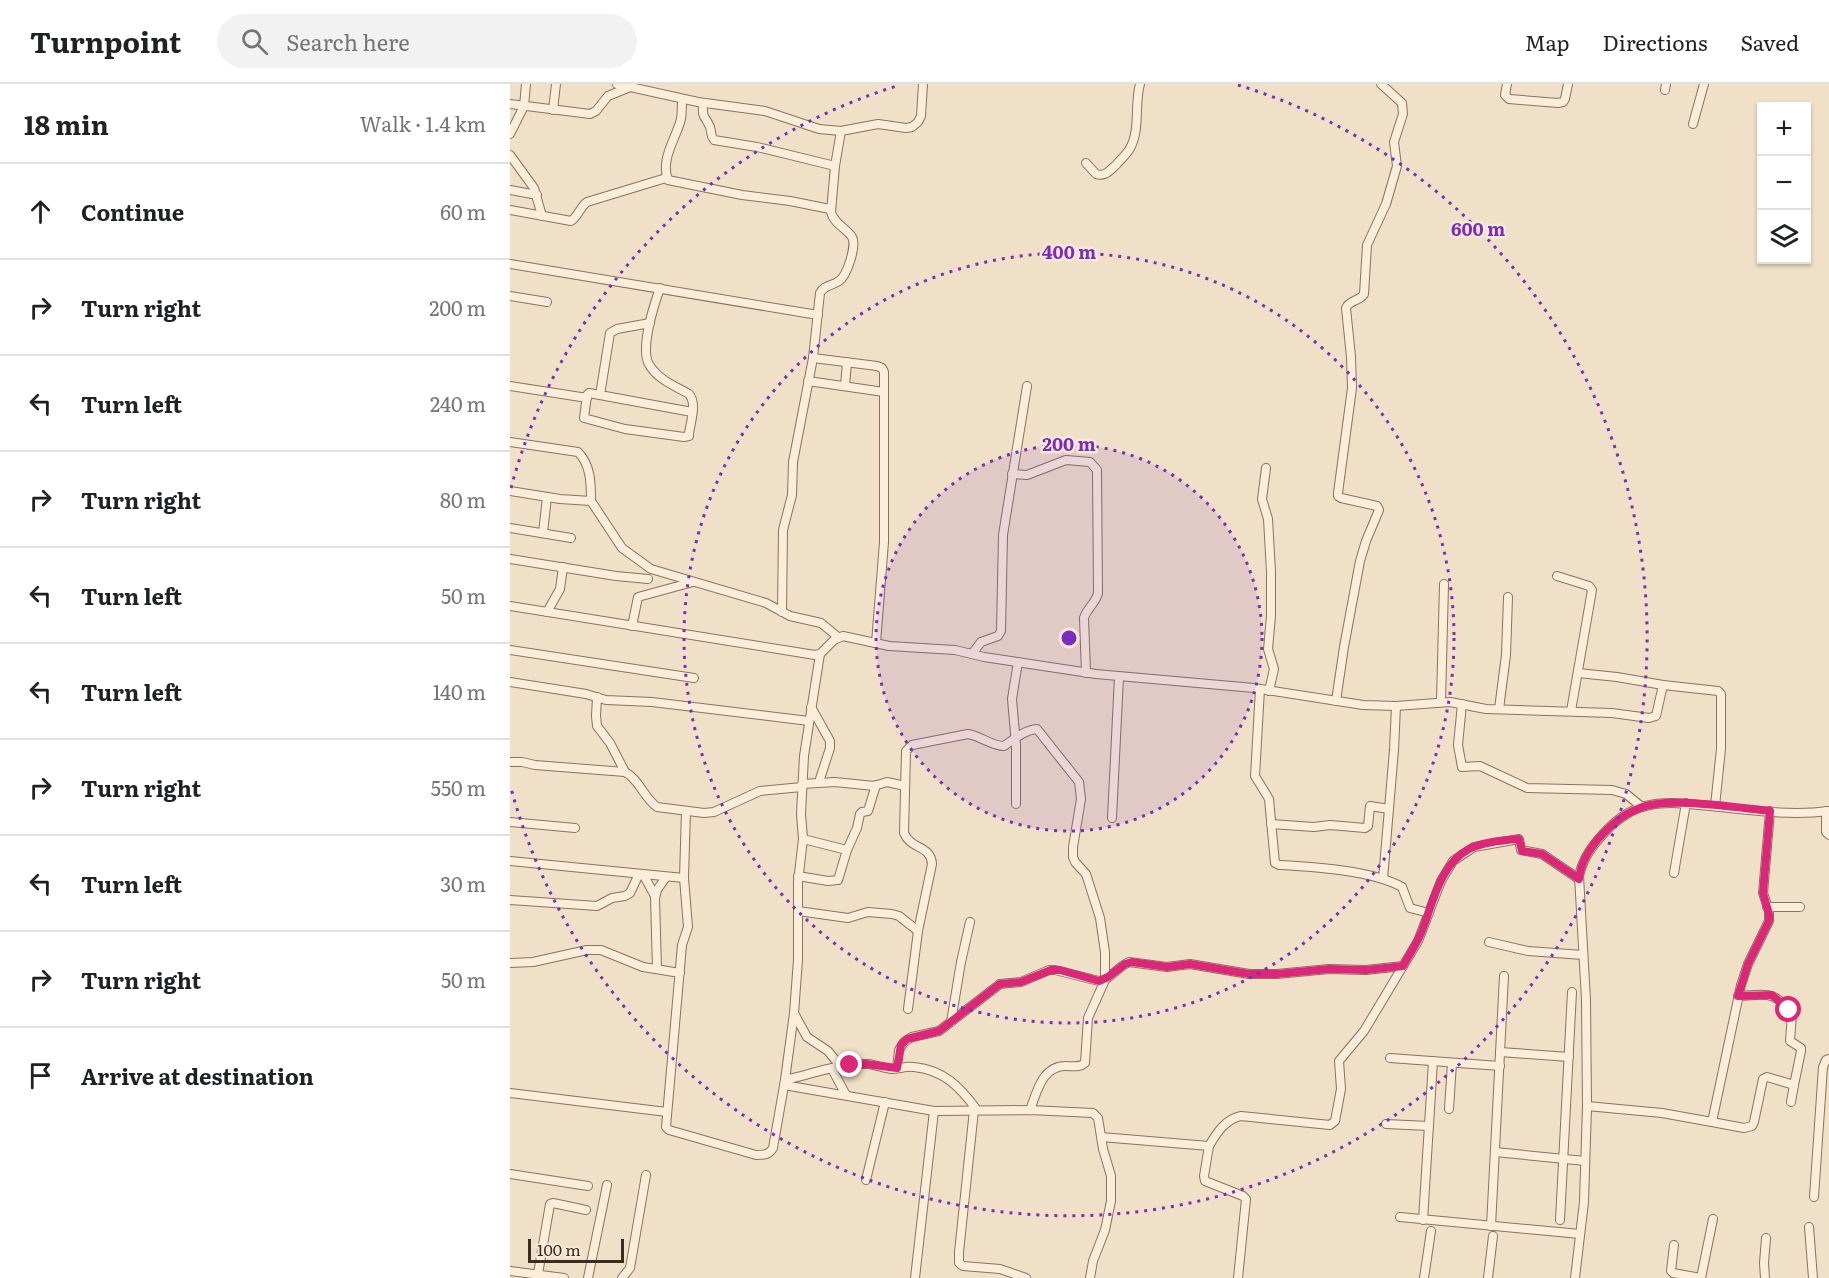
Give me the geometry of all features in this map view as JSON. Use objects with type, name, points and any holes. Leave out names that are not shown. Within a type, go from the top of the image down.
[{"type":"street","points":[[510,134],[524,106],[526,84]]},
{"type":"street","points":[[553,110],[556,84]]},
{"type":"street","points":[[617,84],[703,103],[752,109],[780,115],[819,129],[841,131],[878,124],[912,127],[921,116],[923,84]]},
{"type":"street","points":[[651,93],[652,84]]},
{"type":"street","points":[[1086,163],[1096,174],[1102,175],[1109,171],[1129,150],[1135,128],[1140,84]]},
{"type":"street","points":[[1336,700],[1360,561],[1379,509],[1375,505],[1341,498],[1338,493],[1352,388],[1346,308],[1364,294],[1367,245],[1386,204],[1397,166],[1394,142],[1403,114],[1402,103],[1381,84]]},
{"type":"street","points":[[1507,84],[1505,95],[1509,99],[1558,103],[1565,99],[1568,84]]},
{"type":"street","points":[[1693,124],[1704,84]]},
{"type":"street","points":[[510,104],[592,114],[606,98],[630,87]]},
{"type":"street","points":[[666,178],[668,152],[681,121],[682,99]]},
{"type":"street","points":[[703,103],[703,116],[714,140],[757,147],[834,166]]},
{"type":"street","points":[[782,612],[783,530],[792,495],[793,462],[813,358],[821,291],[843,278],[851,260],[854,241],[833,219],[830,209],[834,166],[841,131]]},
{"type":"street","points":[[510,155],[532,185],[542,216]]},
{"type":"street","points":[[666,178],[669,181],[742,195],[830,209]]},
{"type":"street","points":[[510,210],[571,221],[587,202],[666,178]]},
{"type":"street","points":[[510,190],[537,195]]},
{"type":"street","points":[[510,264],[818,315]]},
{"type":"street","points":[[660,288],[646,350],[648,364],[658,375],[691,396],[693,400],[692,412],[688,436],[625,429],[586,419],[583,416],[589,393],[692,412]]},
{"type":"street","points":[[510,296],[547,302]]},
{"type":"street","points":[[600,395],[610,333],[617,329],[651,323]]},
{"type":"street","points":[[813,358],[882,368],[884,376],[884,542],[876,643]]},
{"type":"street","points":[[845,387],[847,362]]},
{"type":"street","points":[[808,381],[884,392]]},
{"type":"street","points":[[510,386],[587,398]]},
{"type":"street","points":[[972,654],[981,642],[998,636],[1001,631],[1003,535],[1028,386]]},
{"type":"street","points":[[510,441],[578,452],[589,473],[591,501],[622,548],[644,565],[660,573],[766,603],[790,616],[821,623],[838,637]]},
{"type":"street","points":[[1012,474],[1030,474],[1066,460],[1089,462],[1098,470],[1098,593],[1084,618],[1086,673]]},
{"type":"street","points":[[1266,468],[1262,499],[1268,519],[1271,608],[1268,649],[1274,669],[1265,690],[1255,771],[1256,780],[1269,800],[1276,864],[1322,868],[1383,879],[1402,887],[1409,907],[1429,913]]},
{"type":"street","points":[[510,491],[591,501]]},
{"type":"street","points":[[543,533],[547,497]]},
{"type":"street","points":[[510,528],[571,538]]},
{"type":"street","points":[[510,559],[648,579]]},
{"type":"street","points":[[644,565],[652,594]]},
{"type":"street","points":[[547,612],[560,589],[563,567]]},
{"type":"street","points":[[1557,576],[1589,586],[1592,590],[1571,711]]},
{"type":"street","points":[[632,626],[639,596],[694,582]]},
{"type":"street","points":[[1440,702],[1444,584]]},
{"type":"street","points":[[1499,709],[1506,655],[1508,597]]},
{"type":"street","points":[[510,606],[815,655],[820,654],[838,637],[847,636],[906,648],[955,650],[1086,673],[1265,690],[1363,705],[1396,706],[1440,702],[1486,709],[1612,712],[1636,717],[1655,717],[1658,713],[1664,685]]},
{"type":"street","points":[[510,650],[694,678]]},
{"type":"street","points":[[686,811],[684,878],[688,927],[683,940],[666,1125],[669,1130],[756,1155],[765,1155],[773,1148],[794,1013],[798,960],[798,876],[803,839],[801,814],[804,756],[820,654]]},
{"type":"street","points":[[1016,804],[1012,699],[1018,662]]},
{"type":"street","points":[[1578,673],[1720,692],[1721,749],[1715,806]]},
{"type":"street","points":[[1112,818],[1119,677]]},
{"type":"street","points":[[510,682],[575,692],[606,700],[658,703],[809,721]]},
{"type":"street","points":[[597,697],[597,726],[610,743],[625,772]]},
{"type":"street","points":[[1462,704],[1458,739],[1462,767],[1480,766],[1527,788],[1612,789],[1626,794],[1642,807]]},
{"type":"street","points":[[1383,879],[1396,706]]},
{"type":"street","points":[[811,707],[830,741],[819,783]]},
{"type":"street","points":[[908,1009],[918,931],[932,858],[929,853],[912,844],[905,837],[906,751],[912,745],[968,734],[996,746],[1004,746],[1032,729],[1037,729],[1079,782],[1081,799],[1073,857],[1086,874],[1100,918],[1105,952],[1104,980],[1088,1018],[1085,1064],[1080,1067],[1061,1066],[1045,1075],[1030,1110]]},
{"type":"street","points":[[510,762],[625,772],[632,776],[654,805],[686,811],[714,812],[760,791],[819,783],[846,782],[876,785],[886,783],[904,786]]},
{"type":"street","points":[[798,876],[837,881],[860,814],[868,811],[876,785]]},
{"type":"street","points":[[1674,873],[1686,803]]},
{"type":"street","points":[[1575,1278],[1580,1234],[1587,1106],[1586,1000],[1579,879],[1582,864],[1611,825],[1626,814],[1652,804],[1686,803],[1770,811],[1827,811],[1826,832],[1829,835]]},
{"type":"street","points":[[1272,824],[1365,828],[1368,826],[1370,806],[1389,809]]},
{"type":"street","points":[[1712,1122],[1738,996],[1748,964],[1769,921],[1763,893],[1770,811]]},
{"type":"street","points":[[510,822],[575,828]]},
{"type":"street","points":[[803,839],[848,850]]},
{"type":"street","points":[[1238,1278],[1246,1200],[1243,1196],[1205,1181],[1204,1176],[1209,1146],[1217,1132],[1236,1117],[1327,1126],[1333,1124],[1341,1089],[1339,1061],[1364,1031],[1418,941],[1445,873],[1453,861],[1468,850],[1483,844],[1519,839],[1522,851],[1542,854],[1579,879]]},
{"type":"street","points":[[510,861],[684,878]]},
{"type":"street","points":[[641,874],[655,896],[657,969]]},
{"type":"street","points":[[510,900],[597,906],[612,898],[630,893],[641,874]]},
{"type":"street","points":[[655,896],[666,877]]},
{"type":"street","points":[[1767,907],[1800,906]]},
{"type":"street","points":[[798,911],[848,918],[865,912],[892,914],[899,916],[918,931]]},
{"type":"street","points":[[951,1022],[970,922]]},
{"type":"street","points":[[1489,942],[1528,951],[1583,955]]},
{"type":"street","points":[[510,963],[533,962],[595,950],[608,952],[635,965],[680,973]]},
{"type":"street","points":[[897,1068],[899,1050],[904,1042],[912,1037],[935,1033],[1000,984],[1021,982],[1048,970],[1060,970],[1095,981],[1104,980],[1125,964],[1132,962],[1167,967],[1190,964],[1249,974],[1329,969],[1366,970],[1403,966]]},
{"type":"street","points":[[1491,1226],[1504,976]]},
{"type":"street","points":[[1560,1220],[1572,992]]},
{"type":"street","points":[[1738,996],[1772,995],[1792,1014],[1790,1041],[1801,1048],[1801,1051],[1791,1102]]},
{"type":"street","points":[[794,1013],[807,1037],[828,1051],[841,1067]]},
{"type":"street","points":[[1500,1052],[1569,1057]]},
{"type":"street","points":[[1390,1058],[1500,1066]]},
{"type":"street","points":[[1814,1197],[1823,1067],[1829,1059]]},
{"type":"street","points":[[1423,1220],[1433,1061]]},
{"type":"street","points":[[1449,1109],[1452,1063]]},
{"type":"street","points":[[785,1082],[832,1069],[866,1064],[897,1068],[915,1067],[941,1074],[958,1087],[975,1110],[959,1263],[963,1266],[1000,1269],[1026,1278]]},
{"type":"street","points":[[832,1069],[846,1095]]},
{"type":"street","points":[[1587,1106],[1662,1113],[1749,1128],[1754,1122],[1762,1081],[1765,1077],[1794,1085]]},
{"type":"street","points":[[785,1082],[934,1111],[1030,1110],[1093,1113],[1098,1118],[1111,1176],[1111,1201],[1105,1230],[1093,1261],[1090,1278]]},
{"type":"street","points":[[510,1093],[667,1112]]},
{"type":"street","points":[[866,1180],[885,1102]]},
{"type":"street","points":[[915,1278],[934,1111]]},
{"type":"street","points":[[1386,1124],[1429,1126]]},
{"type":"street","points":[[1101,1137],[1209,1146]]},
{"type":"street","points":[[1495,1152],[1585,1161]]},
{"type":"street","points":[[510,1174],[588,1186]]},
{"type":"street","points":[[622,1278],[630,1268],[646,1175]]},
{"type":"street","points":[[588,1278],[607,1185]]},
{"type":"street","points":[[538,1274],[550,1204],[586,1210]]},
{"type":"street","points":[[1400,1218],[1580,1234]]},
{"type":"street","points":[[1674,1245],[1671,1271],[1701,1278],[1713,1219]]},
{"type":"street","points":[[1809,1227],[1813,1278]]},
{"type":"street","points":[[1424,1278],[1431,1231]]},
{"type":"street","points":[[1488,1278],[1493,1236]]},
{"type":"street","points":[[1765,1278],[1766,1238]]},
{"type":"street","points":[[510,1271],[564,1278]]},
{"type":"route","points":[[850,1065],[866,1064],[897,1068],[899,1050],[907,1039],[939,1031],[1000,984],[1021,982],[1051,970],[1060,970],[1099,981],[1132,962],[1167,967],[1190,964],[1237,974],[1277,974],[1329,969],[1366,970],[1403,966],[1418,941],[1445,873],[1453,861],[1468,850],[1483,844],[1519,839],[1522,851],[1542,854],[1579,879],[1586,855],[1611,825],[1626,814],[1652,804],[1686,803],[1770,811],[1763,893],[1769,921],[1748,964],[1738,996],[1772,995],[1789,1010]]}]
